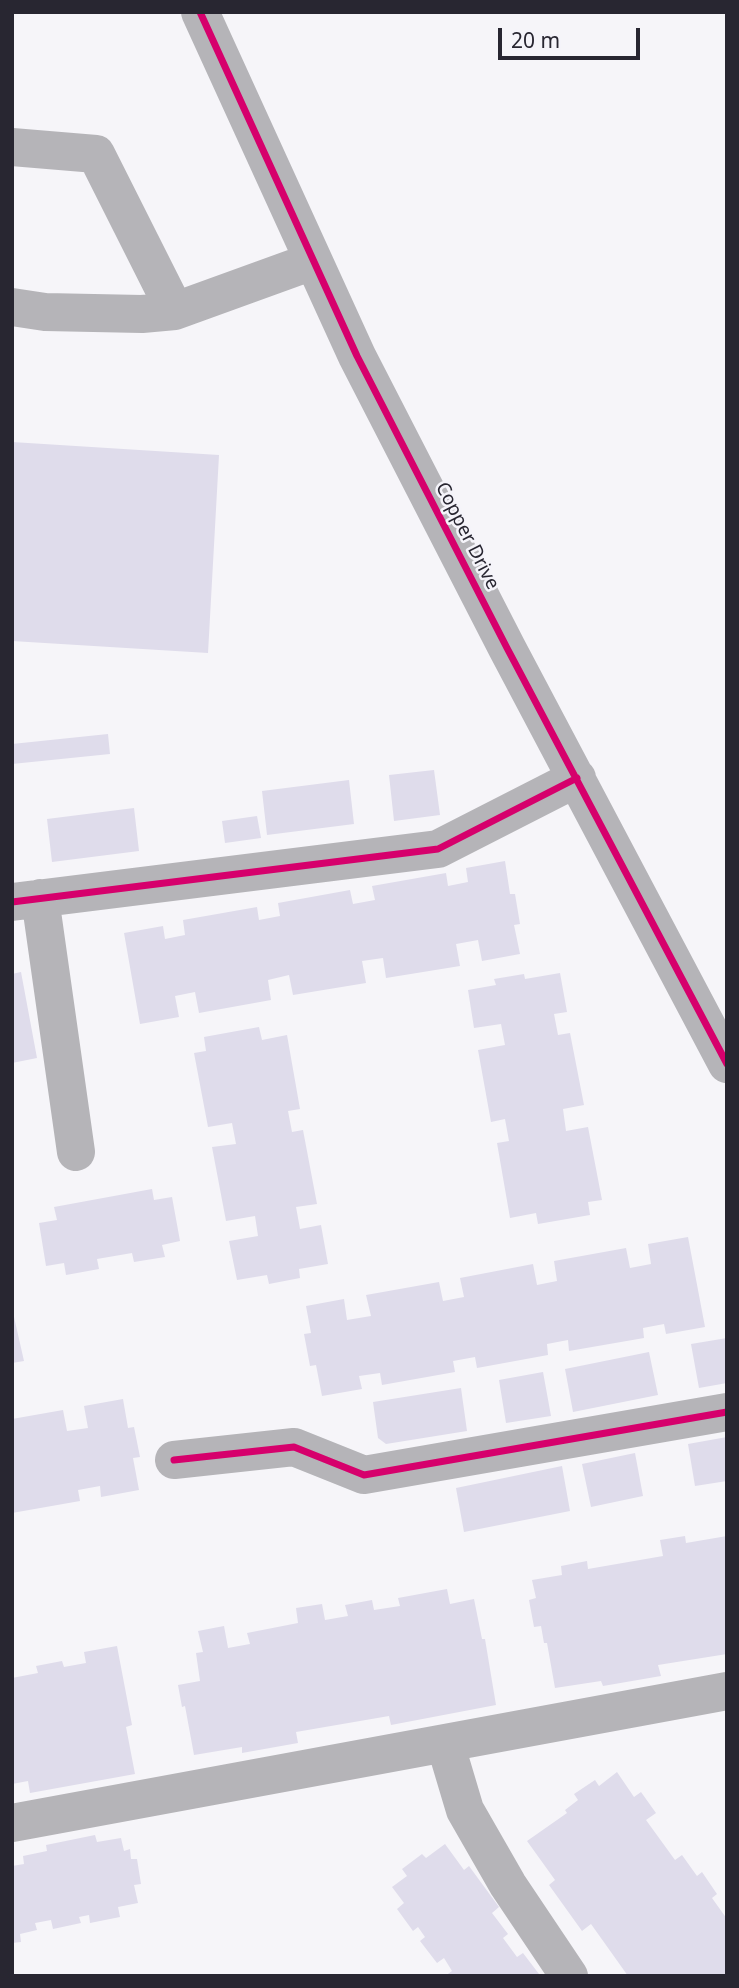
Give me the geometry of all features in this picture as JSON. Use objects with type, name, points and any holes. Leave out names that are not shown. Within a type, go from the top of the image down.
[{"type":"street","name":"Copper Drive","points":[[200,12],[363,368],[727,1064]]},
{"type":"street","points":[[12,147],[96,154],[175,311]]},
{"type":"street","points":[[12,307],[46,312],[142,314],[175,311],[313,261]]},
{"type":"street","points":[[76,1152],[26,900],[438,849],[577,778]]},
{"type":"street","points":[[174,1460],[293,1447],[364,1475],[727,1412]]},
{"type":"street","points":[[12,1823],[727,1691]]},
{"type":"street","points":[[445,1743],[465,1810],[508,1885],[569,1976]]},
{"type":"building","points":[[12,442],[219,455],[208,653],[12,641]]},
{"type":"building","points":[[108,734],[110,754],[12,764],[12,744]]},
{"type":"building","points":[[434,770],[440,815],[394,821],[389,775]]},
{"type":"building","points":[[349,780],[354,824],[267,835],[262,791]]},
{"type":"building","points":[[134,808],[139,851],[52,862],[47,819]]},
{"type":"building","points":[[257,816],[261,838],[225,843],[222,821]]},
{"type":"building","points":[[505,861],[510,894],[515,894],[520,924],[514,925],[520,954],[482,961],[478,940],[456,944],[460,966],[386,978],[383,958],[362,961],[366,983],[293,995],[289,975],[268,980],[271,1000],[199,1013],[195,992],[175,996],[179,1017],[140,1024],[124,933],[163,926],[165,939],[185,935],[183,920],[257,907],[259,920],[280,916],[278,903],[350,890],[353,904],[375,900],[372,886],[446,873],[448,886],[468,882],[466,868]]},
{"type":"building","points":[[21,972],[37,1058],[12,1063],[12,974]]},
{"type":"building","points":[[560,973],[567,1012],[554,1014],[558,1035],[570,1033],[584,1105],[563,1109],[566,1131],[588,1127],[602,1200],[588,1202],[590,1215],[538,1224],[536,1213],[510,1218],[497,1143],[509,1141],[505,1119],[491,1122],[478,1050],[505,1045],[501,1024],[474,1028],[468,990],[496,985],[494,979],[524,974],[525,979]]},
{"type":"building","points":[[259,1027],[262,1040],[287,1035],[300,1109],[288,1111],[292,1132],[303,1130],[317,1204],[296,1207],[300,1229],[321,1225],[328,1264],[299,1269],[300,1278],[269,1284],[267,1275],[237,1280],[229,1241],[258,1236],[255,1216],[226,1221],[212,1147],[236,1144],[232,1123],[208,1127],[194,1053],[206,1051],[204,1037]]},
{"type":"building","points":[[152,1189],[154,1200],[172,1197],[180,1241],[162,1245],[165,1257],[134,1262],[132,1253],[97,1259],[99,1269],[66,1275],[64,1263],[46,1266],[39,1223],[57,1220],[54,1207]]},
{"type":"building","points":[[688,1237],[705,1327],[666,1334],[664,1324],[643,1328],[644,1338],[569,1351],[568,1340],[547,1344],[548,1355],[477,1368],[475,1357],[453,1361],[455,1372],[382,1385],[380,1373],[359,1376],[362,1389],[322,1396],[316,1365],[310,1366],[304,1334],[311,1333],[306,1306],[344,1299],[347,1320],[371,1316],[366,1295],[439,1282],[443,1301],[464,1297],[460,1278],[533,1264],[537,1285],[557,1281],[554,1261],[626,1248],[630,1268],[651,1264],[648,1244]]},
{"type":"building","points":[[12,1308],[24,1361],[12,1363]]},
{"type":"building","points":[[727,1338],[727,1383],[699,1388],[691,1344]]},
{"type":"building","points":[[649,1352],[658,1395],[573,1412],[565,1369]]},
{"type":"building","points":[[543,1372],[551,1416],[506,1423],[499,1380]]},
{"type":"building","points":[[461,1388],[467,1431],[386,1444],[378,1438],[373,1402]]},
{"type":"building","points":[[123,1399],[128,1428],[134,1427],[140,1457],[133,1458],[139,1490],[101,1497],[100,1486],[78,1490],[80,1501],[12,1513],[12,1419],[63,1410],[67,1431],[88,1428],[84,1406]]},
{"type":"building","points":[[727,1437],[727,1481],[695,1486],[688,1444]]},
{"type":"building","points":[[635,1453],[643,1496],[591,1507],[582,1464]]},
{"type":"building","points":[[562,1466],[570,1511],[464,1532],[456,1488]]},
{"type":"building","points":[[685,1536],[686,1543],[727,1536],[727,1654],[658,1665],[661,1676],[603,1686],[601,1681],[555,1688],[547,1643],[544,1643],[541,1626],[534,1627],[529,1600],[536,1598],[532,1580],[562,1575],[561,1566],[587,1561],[588,1569],[663,1556],[660,1540]]},
{"type":"building","points":[[447,1589],[450,1604],[474,1599],[482,1639],[485,1639],[496,1705],[391,1725],[389,1716],[296,1732],[298,1743],[242,1753],[242,1747],[194,1755],[185,1706],[182,1707],[178,1685],[200,1681],[196,1653],[203,1652],[198,1631],[224,1626],[228,1648],[250,1644],[247,1633],[298,1623],[296,1608],[322,1604],[325,1620],[348,1616],[345,1605],[372,1600],[374,1610],[400,1606],[398,1598]]},
{"type":"building","points":[[117,1646],[132,1725],[126,1727],[135,1774],[30,1793],[28,1781],[12,1784],[12,1678],[38,1673],[36,1666],[62,1661],[64,1667],[86,1663],[84,1652]]},
{"type":"building","points":[[617,1772],[634,1797],[641,1792],[656,1813],[646,1820],[675,1860],[682,1855],[697,1876],[702,1872],[717,1894],[712,1898],[727,1919],[727,1976],[628,1976],[591,1924],[582,1931],[549,1885],[555,1880],[527,1841],[567,1813],[565,1810],[578,1800],[574,1794],[595,1780],[599,1786]]},
{"type":"building","points":[[95,1835],[97,1842],[121,1838],[124,1851],[130,1849],[131,1859],[137,1859],[141,1884],[134,1885],[138,1903],[118,1907],[120,1917],[90,1923],[89,1915],[79,1917],[81,1923],[53,1929],[51,1920],[35,1923],[37,1930],[20,1934],[21,1942],[12,1943],[12,1866],[24,1864],[23,1856],[47,1851],[46,1845]]},
{"type":"building","points":[[445,1844],[464,1870],[469,1866],[499,1907],[492,1913],[508,1934],[503,1938],[517,1957],[523,1953],[539,1974],[537,1976],[445,1976],[452,1971],[444,1958],[437,1963],[420,1941],[425,1937],[418,1927],[413,1931],[397,1909],[404,1903],[392,1887],[407,1876],[402,1869],[422,1854],[426,1858]]},
{"type":"cycle path","points":[[200,12],[357,356],[507,648],[727,1064]]},
{"type":"cycle path","points":[[12,902],[438,849],[577,778]]},
{"type":"cycle path","points":[[174,1460],[294,1447],[364,1475],[727,1412]]}]
